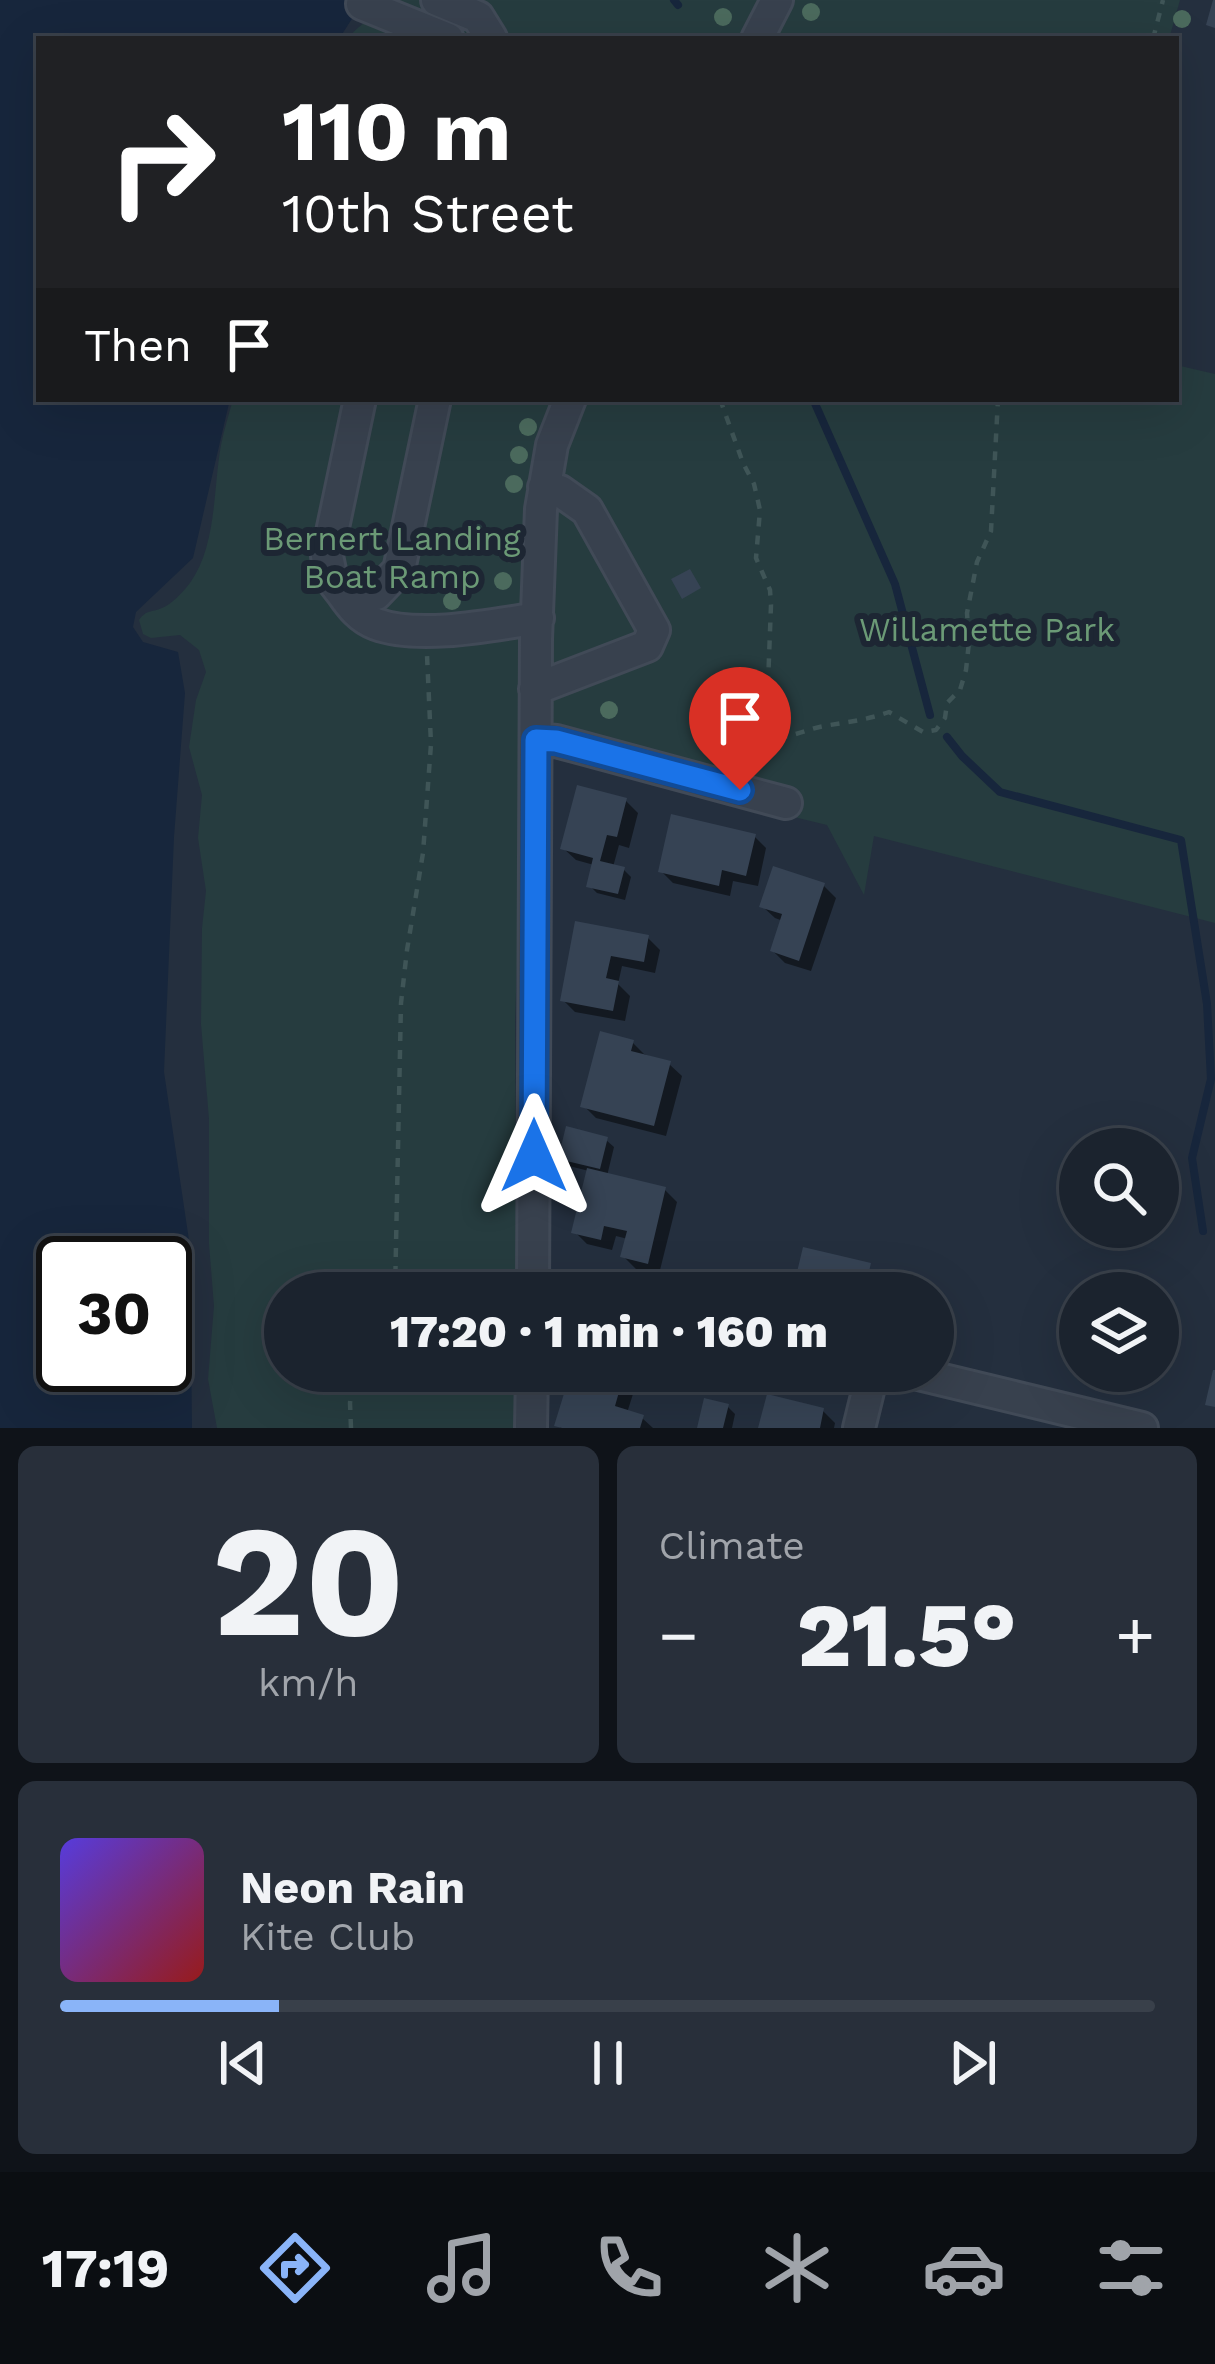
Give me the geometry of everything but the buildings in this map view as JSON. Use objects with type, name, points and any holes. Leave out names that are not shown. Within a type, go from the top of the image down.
[{"type":"street","points":[[437,0],[478,17],[489,36]]},
{"type":"street","points":[[759,36],[777,0]]},
{"type":"street","points":[[362,4],[441,36]]},
{"type":"street","points":[[359,402],[327,556],[332,580],[354,611],[375,624],[413,632],[538,618]]},
{"type":"street","points":[[343,592],[376,594],[399,569],[434,402]]},
{"type":"street","points":[[533,1272],[535,689],[544,487],[552,445],[569,402]]},
{"type":"street","points":[[535,689],[647,646],[654,629],[587,510],[560,491],[544,487]]},
{"type":"street","points":[[536,740],[556,741],[786,803]]},
{"type":"street","points":[[954,1383],[1142,1428]]},
{"type":"street","points":[[531,1428],[532,1392]]},
{"type":"street","points":[[859,1428],[868,1392]]},
{"type":"path","points":[[1154,36],[1163,0]]},
{"type":"path","points":[[721,402],[760,510],[756,558],[770,590],[771,605],[768,684],[759,710],[746,721],[755,732],[770,737],[889,712],[922,732],[936,730],[945,718],[947,703],[960,690],[966,670],[967,613],[976,562],[992,530],[998,402]]},
{"type":"path","points":[[395,1272],[401,1003],[423,853],[431,744],[426,632]]},
{"type":"path","points":[[351,1428],[352,1392]]},
{"type":"green space","points":[[385,0],[1180,0],[1170,36],[350,36]]},
{"type":"green space","points":[[1179,366],[1215,374],[1215,923],[874,836],[864,895],[827,825],[525,752],[515,1020],[516,1240],[523,1272],[264,1272],[264,1392],[520,1392],[517,1428],[217,1428],[208,1379],[214,1306],[209,1119],[201,1024],[206,891],[198,838],[202,795],[189,747],[206,672],[199,650],[180,635],[151,638],[143,634],[139,620],[173,601],[190,583],[210,534],[221,445],[232,402],[1179,402]]},
{"type":"water","points":[[0,0],[364,0],[341,36],[36,36],[36,402],[229,402],[193,558],[136,612],[133,627],[143,642],[178,652],[185,693],[164,1072],[188,1236],[36,1236],[36,1392],[192,1392],[192,1428],[0,1428]]},
{"type":"waterway","points":[[674,0],[678,5]]},
{"type":"waterway","points":[[814,402],[895,584],[930,715]]},
{"type":"waterway","points":[[947,737],[1000,792],[1181,840],[1207,1004],[1211,1079],[1192,1158],[1203,1231]]},
{"type":"route","points":[[534,1156],[536,740],[556,741],[740,790]]},
{"type":"park label","name":"Bernert Landing Boat Ramp","points":[[392,557]]},
{"type":"park label","name":"Willamette Park","points":[[987,629]]}]
